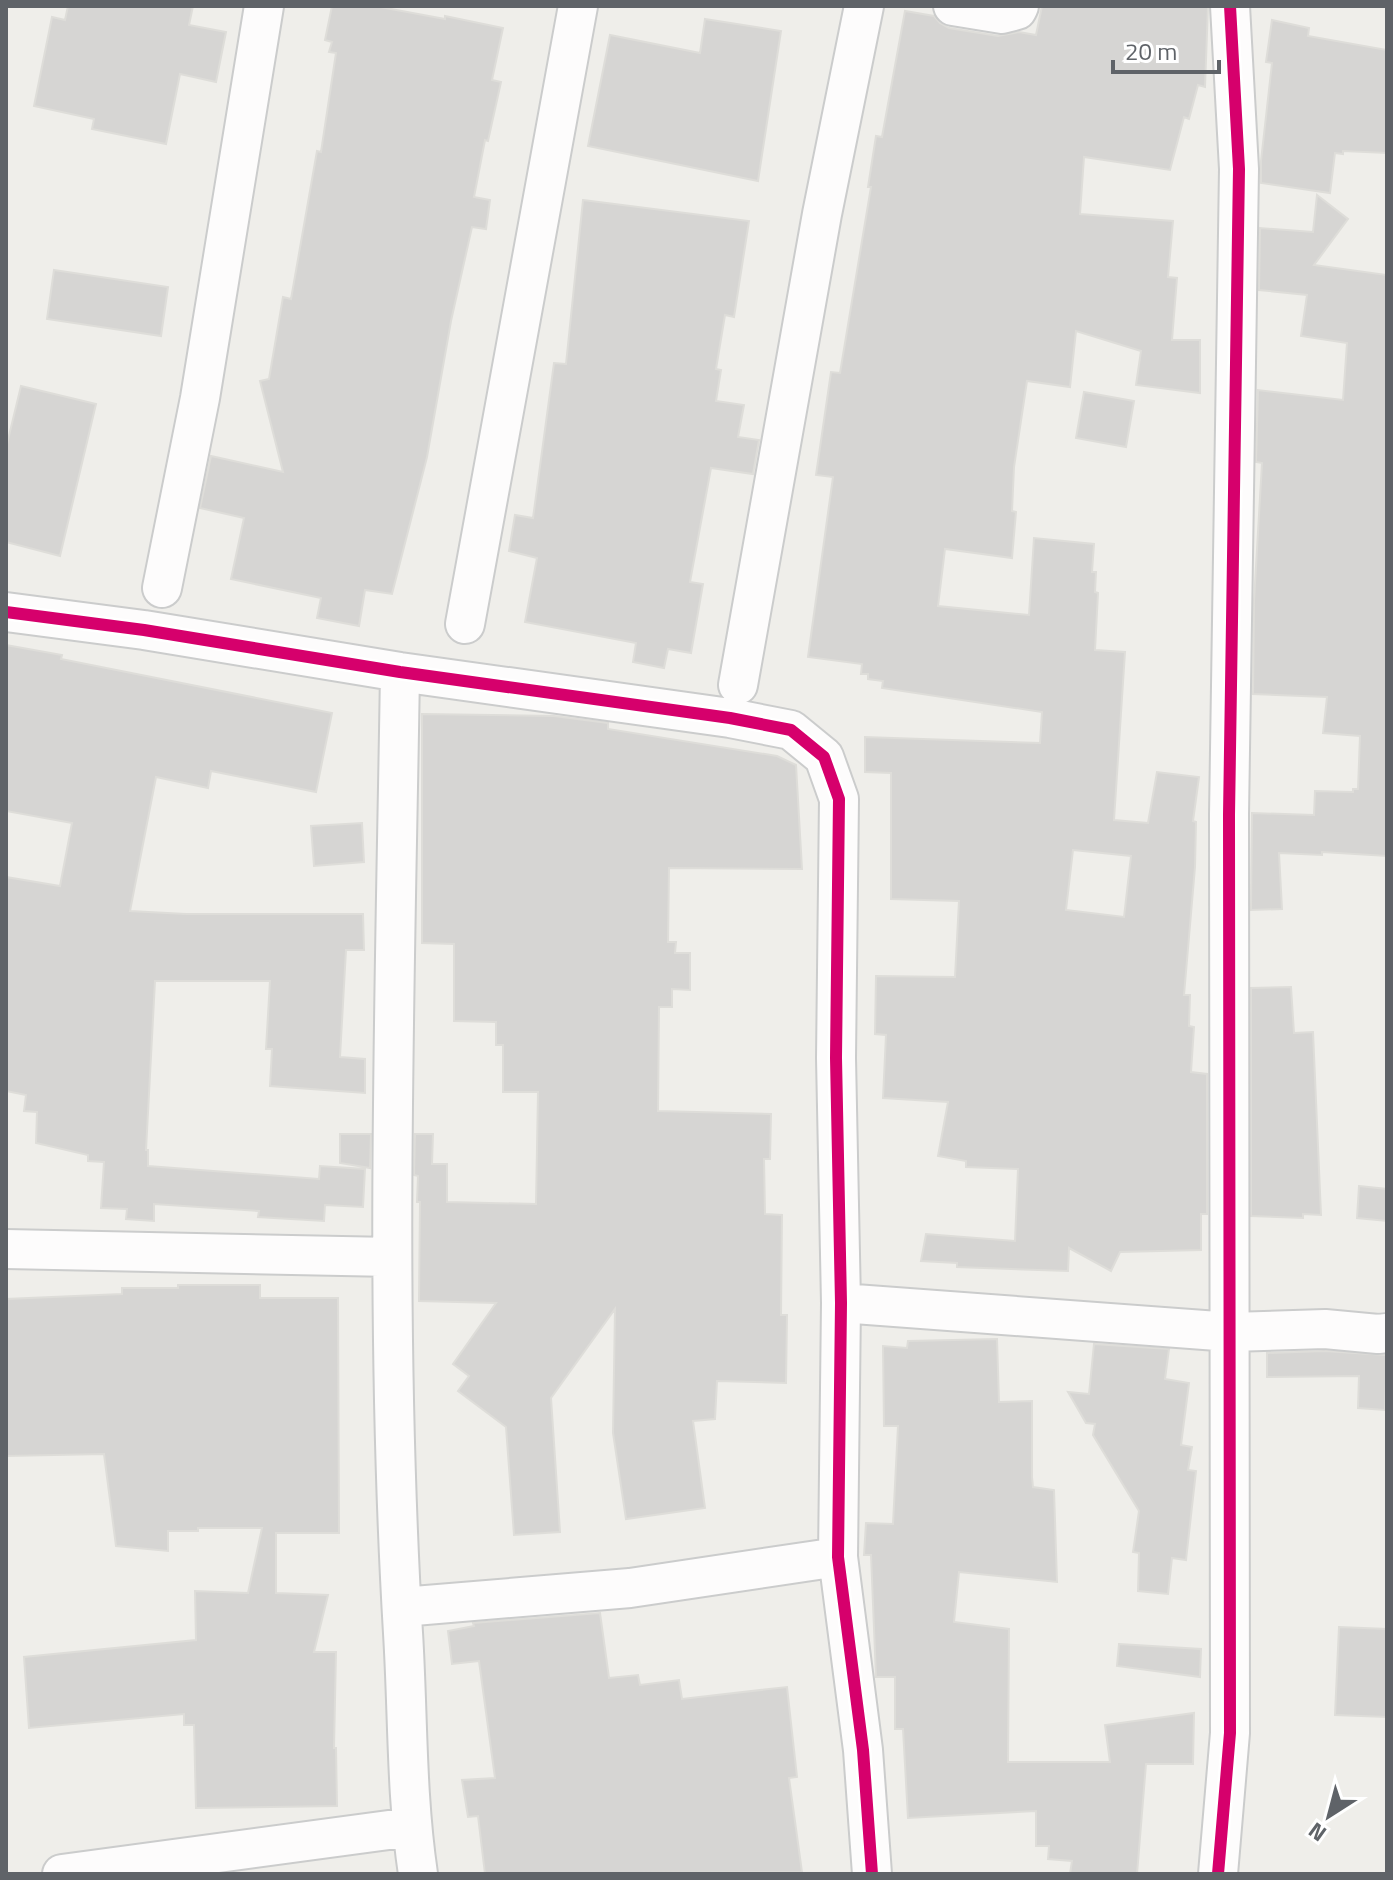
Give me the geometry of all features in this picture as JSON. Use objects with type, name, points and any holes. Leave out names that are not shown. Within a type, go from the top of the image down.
[{"type":"street","points":[[162,588],[200,398],[264,6]]},
{"type":"street","points":[[465,624],[578,6]]},
{"type":"street","points":[[738,685],[822,214],[864,6]]},
{"type":"street","points":[[953,6],[1002,14],[1017,10],[1019,6]]},
{"type":"street","points":[[1218,1874],[1230,1733],[1229,815],[1239,169],[1230,6]]},
{"type":"street","points":[[6,612],[730,718],[791,730],[824,757],[839,799],[836,1058],[841,1303],[838,1557],[863,1750],[872,1874]]},
{"type":"street","points":[[400,672],[392,1257],[411,1827],[418,1874]]},
{"type":"street","points":[[6,1249],[392,1257]]},
{"type":"street","points":[[841,1303],[1231,1332],[1325,1329],[1387,1333]]},
{"type":"street","points":[[402,1607],[630,1588],[838,1557]]},
{"type":"street","points":[[62,1874],[411,1827]]},
{"type":"building","points":[[68,6],[193,6],[189,25],[226,32],[216,82],[180,74],[166,144],[92,129],[94,119],[34,106],[52,17],[65,20]]},
{"type":"building","points":[[332,6],[375,6],[503,28],[492,80],[501,82],[474,197],[490,200],[486,229],[472,227],[451,321],[427,457],[392,594],[365,590],[359,626],[317,618],[321,598],[231,579],[244,518],[200,508],[211,456],[283,472],[260,381],[269,379],[283,297],[291,299],[317,151],[321,152],[336,53],[329,52],[332,42],[325,40]]},
{"type":"building","points":[[1042,6],[1208,6],[1205,87],[1198,85],[1189,119],[1184,117],[1170,170],[1084,157],[1080,214],[1173,221],[1168,277],[1177,278],[1172,340],[1200,340],[1200,393],[1136,385],[1141,351],[1076,331],[1070,387],[1027,381],[1014,467],[1012,511],[1016,512],[1012,558],[945,549],[938,606],[1029,615],[1034,538],[1094,544],[1092,572],[1096,572],[1095,592],[1098,593],[1095,650],[1125,652],[1114,820],[1148,823],[1157,772],[1199,777],[1193,821],[1196,822],[1195,867],[1184,995],[1190,995],[1189,1026],[1194,1027],[1191,1072],[1207,1074],[1207,1214],[1201,1214],[1201,1250],[1120,1252],[1111,1271],[1069,1248],[1068,1271],[957,1267],[957,1263],[921,1261],[926,1234],[1015,1241],[1018,1169],[966,1167],[966,1161],[938,1156],[948,1102],[883,1098],[886,1035],[875,1034],[876,976],[955,977],[959,901],[891,899],[891,773],[865,772],[865,737],[1040,743],[1042,712],[882,688],[883,681],[868,679],[868,674],[861,674],[862,664],[808,657],[833,477],[816,475],[831,372],[840,373],[871,187],[868,187],[876,136],[882,137],[905,11],[934,16],[949,28],[998,36],[1019,32],[1036,35]],"holes":[[[1073,850],[1131,856],[1124,917],[1066,910]]]},
{"type":"building","points":[[705,19],[781,31],[758,181],[588,146],[610,35],[700,53]]},
{"type":"building","points":[[1272,20],[1309,28],[1308,36],[1387,50],[1387,153],[1335,153],[1330,193],[1261,183],[1272,63],[1266,62]]},
{"type":"building","points":[[1317,195],[1348,219],[1314,265],[1387,275],[1387,856],[1279,853],[1282,909],[1251,910],[1252,813],[1314,815],[1315,791],[1353,792],[1353,789],[1358,789],[1360,736],[1323,733],[1327,697],[1253,694],[1254,601],[1262,463],[1256,462],[1258,390],[1343,400],[1347,343],[1301,336],[1307,295],[1259,290],[1260,228],[1313,232]]},
{"type":"building","points":[[583,200],[749,221],[734,317],[725,315],[716,369],[721,370],[716,401],[744,405],[738,437],[759,440],[753,474],[711,468],[690,582],[703,584],[691,653],[668,649],[664,668],[633,662],[636,643],[525,622],[537,558],[509,551],[515,515],[533,518],[554,363],[566,364]]},
{"type":"building","points":[[54,270],[168,287],[161,336],[47,319]]},
{"type":"building","points":[[21,386],[96,404],[60,556],[6,542],[6,448]]},
{"type":"building","points":[[1084,392],[1134,401],[1126,447],[1076,438]]},
{"type":"building","points":[[6,645],[62,655],[61,659],[332,713],[316,792],[211,771],[208,788],[156,777],[130,911],[363,914],[364,950],[346,950],[340,1057],[365,1059],[365,1093],[270,1086],[272,1049],[266,1049],[270,981],[155,981],[146,1150],[148,1166],[319,1179],[320,1166],[365,1169],[363,1207],[325,1205],[324,1221],[258,1217],[259,1211],[154,1204],[154,1221],[126,1219],[127,1209],[101,1208],[104,1162],[88,1161],[88,1155],[36,1143],[37,1112],[24,1111],[26,1095],[6,1091],[6,877],[60,886],[72,823],[6,811]]},
{"type":"building","points":[[422,714],[554,716],[608,723],[608,729],[777,756],[796,765],[802,869],[669,868],[668,942],[676,942],[675,953],[690,953],[690,990],[672,989],[672,1007],[659,1007],[658,1111],[771,1114],[770,1159],[764,1159],[765,1214],[782,1215],[781,1315],[787,1315],[786,1383],[717,1381],[715,1419],[693,1421],[705,1508],[626,1519],[613,1433],[615,1309],[551,1398],[560,1532],[514,1535],[506,1427],[458,1391],[469,1376],[453,1364],[496,1303],[419,1301],[420,1202],[417,1202],[418,1176],[414,1175],[415,1134],[433,1134],[432,1164],[447,1164],[447,1202],[536,1204],[538,1092],[503,1092],[503,1045],[496,1045],[496,1022],[454,1021],[454,944],[422,943]]},
{"type":"building","points":[[362,823],[364,862],[314,866],[311,826]]},
{"type":"building","points":[[1291,987],[1294,1033],[1313,1032],[1321,1215],[1303,1214],[1303,1218],[1251,1216],[1251,988]]},
{"type":"building","points":[[340,1134],[371,1134],[370,1168],[340,1163]]},
{"type":"building","points":[[1359,1186],[1387,1189],[1387,1221],[1357,1218]]},
{"type":"building","points":[[178,1285],[260,1285],[260,1298],[338,1298],[339,1533],[276,1533],[276,1593],[328,1595],[314,1652],[336,1652],[334,1748],[337,1806],[196,1808],[194,1725],[184,1725],[184,1714],[29,1728],[24,1657],[196,1640],[195,1591],[248,1593],[262,1528],[168,1531],[168,1551],[116,1546],[104,1454],[6,1456],[6,1299],[122,1294],[122,1288],[178,1288]]},
{"type":"building","points":[[997,1339],[999,1402],[1032,1401],[1033,1487],[1054,1490],[1057,1582],[959,1572],[954,1622],[1009,1629],[1008,1762],[1110,1762],[1105,1725],[1194,1713],[1193,1764],[1146,1764],[1137,1874],[1070,1874],[1072,1861],[1048,1859],[1049,1846],[1036,1846],[1036,1811],[908,1818],[903,1729],[895,1729],[895,1677],[876,1677],[871,1555],[864,1555],[866,1523],[893,1524],[898,1426],[884,1426],[883,1346],[907,1348],[908,1341]]},
{"type":"building","points":[[1094,1344],[1169,1349],[1165,1379],[1189,1383],[1181,1445],[1192,1447],[1188,1470],[1196,1471],[1186,1560],[1172,1558],[1168,1594],[1138,1591],[1139,1553],[1133,1552],[1139,1511],[1093,1435],[1095,1424],[1086,1423],[1068,1392],[1089,1394]]},
{"type":"building","points":[[1324,1351],[1387,1355],[1385,1410],[1358,1408],[1359,1376],[1267,1377],[1267,1353]]},
{"type":"building","points":[[600,1613],[609,1678],[638,1675],[640,1685],[679,1680],[682,1699],[787,1687],[797,1777],[789,1778],[802,1872],[485,1874],[478,1816],[468,1817],[462,1780],[495,1778],[479,1661],[452,1664],[448,1631],[474,1626],[473,1623]]},
{"type":"building","points":[[1339,1627],[1387,1629],[1387,1717],[1335,1715]]},
{"type":"building","points":[[1119,1644],[1201,1649],[1200,1677],[1117,1666]]},
{"type":"cycle path","points":[[1218,1874],[1230,1733],[1229,815],[1239,169],[1230,6]]},
{"type":"cycle path","points":[[6,612],[730,718],[791,730],[824,757],[839,799],[836,1058],[841,1303],[838,1557],[863,1750],[872,1874]]}]
